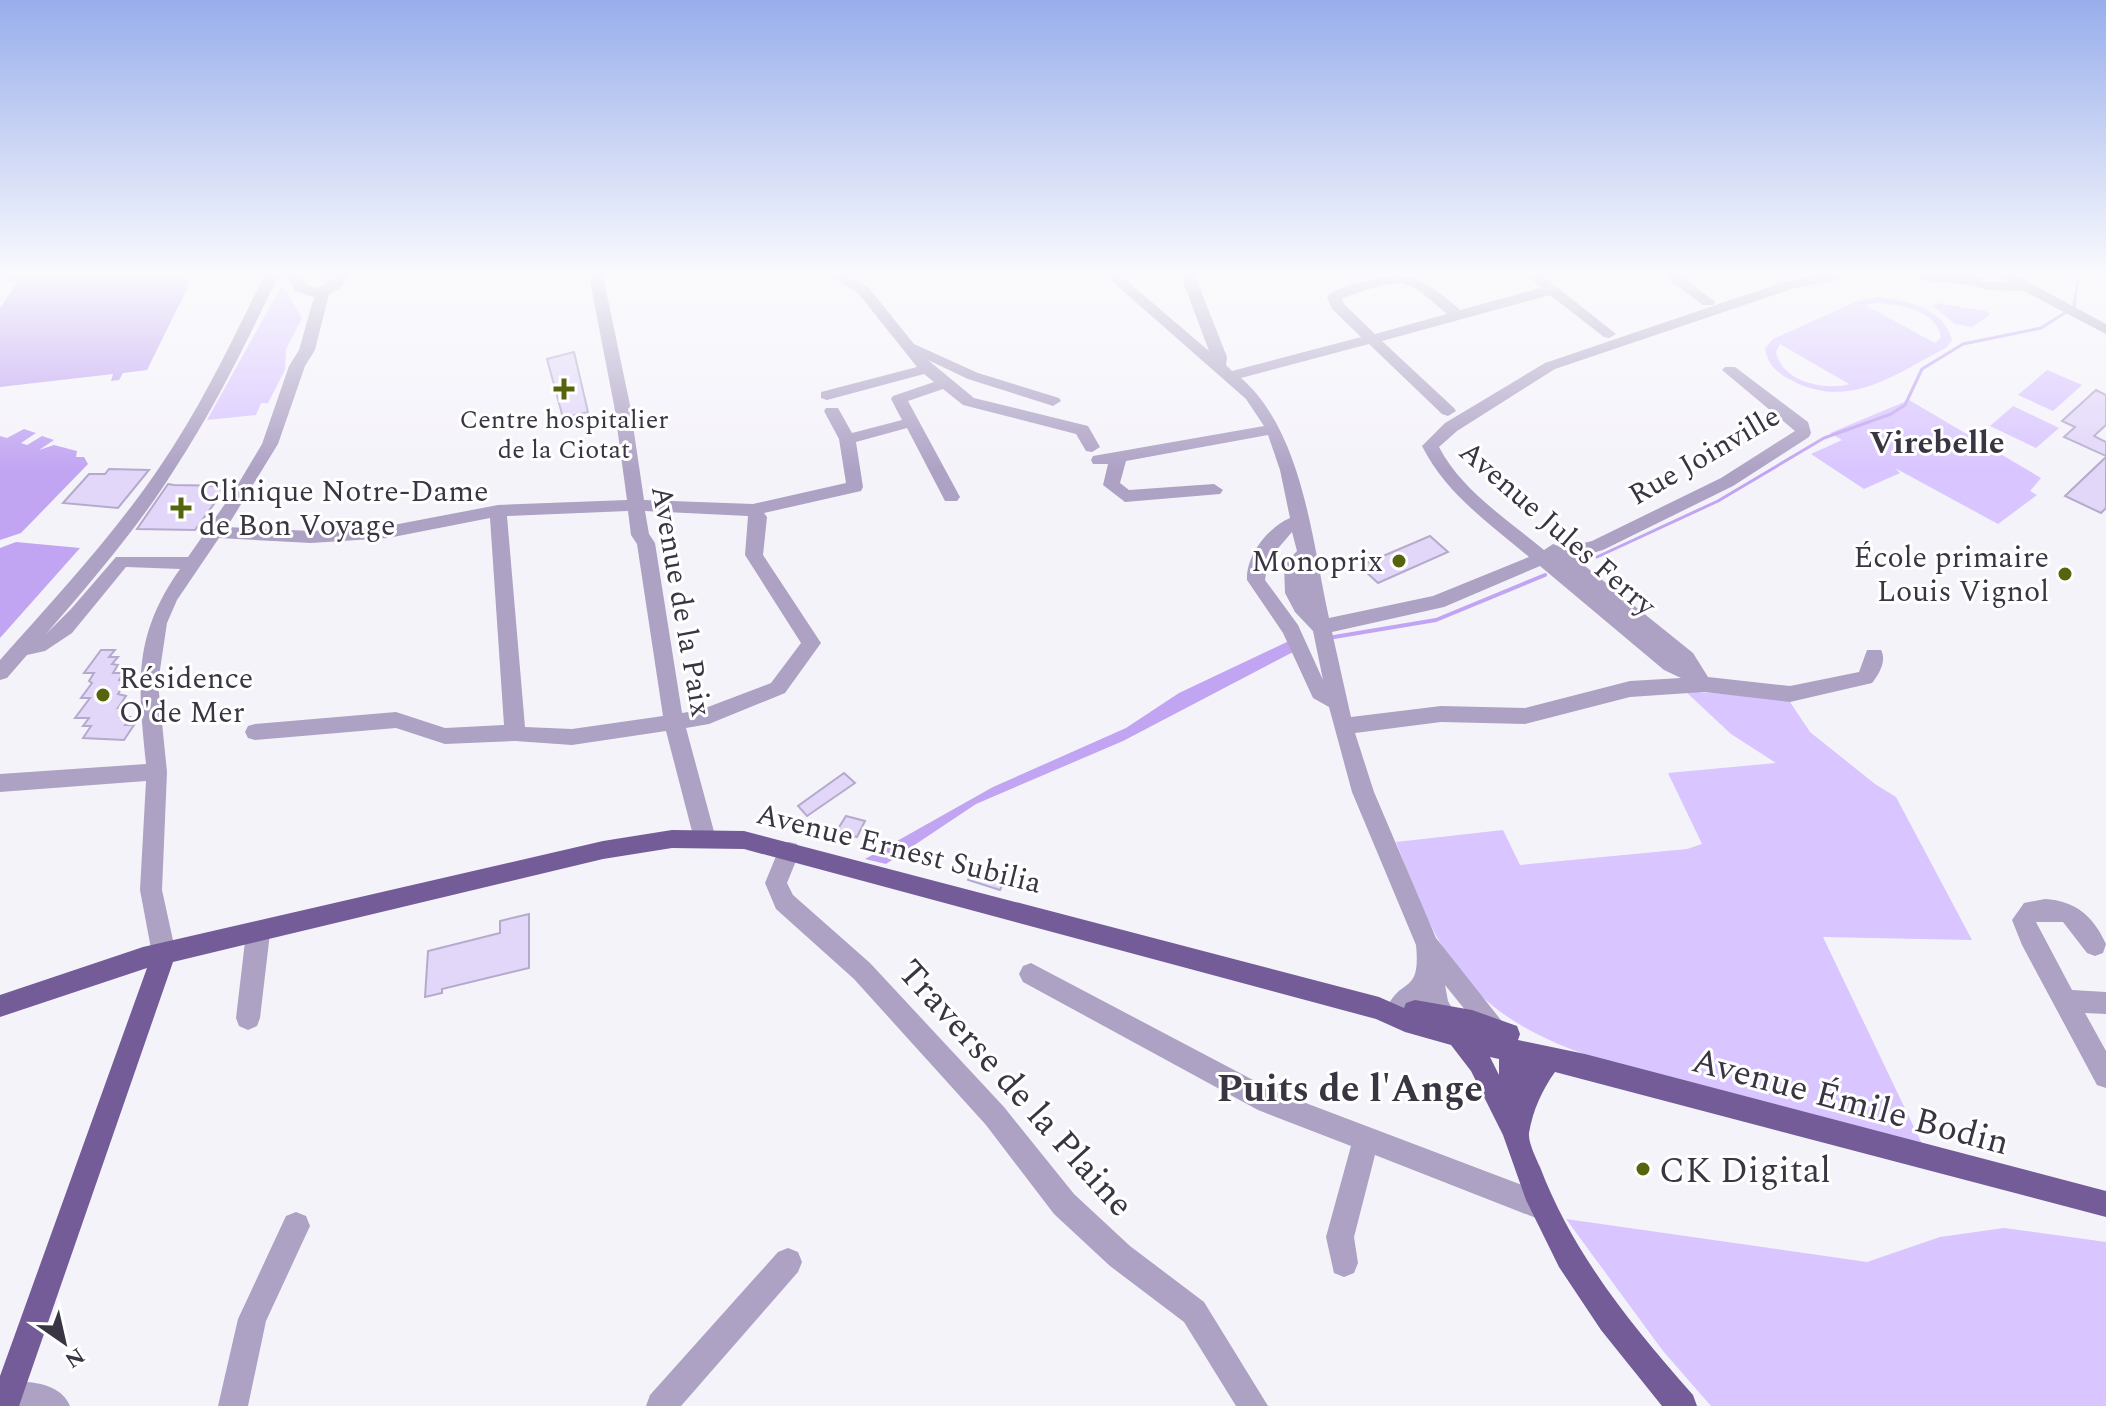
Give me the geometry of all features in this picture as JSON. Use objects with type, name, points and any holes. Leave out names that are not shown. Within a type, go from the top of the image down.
[{"type":"main road","name":"Avenue Ernest Subilia","points":[[0,1006],[164,954],[603,850],[672,839],[705,839],[744,840],[789,851],[1389,1008],[1405,1020],[1471,1029]]},
{"type":"main road","points":[[5,1402],[10,1358],[164,954]]},
{"type":"main road","points":[[1471,1029],[1496,1102],[1517,1139],[1541,1206],[1576,1268],[1609,1315],[1682,1406]]},
{"type":"main road","name":"Avenue Émile Bodin","points":[[1471,1029],[1512,1051],[1578,1064],[2106,1204]]},
{"type":"main road","name":"Avenue Émile Bodin","points":[[1471,1029],[1554,1051],[1578,1064]]},
{"type":"main road","points":[[1512,1051],[1514,1062],[1510,1096],[1517,1139]]},
{"type":"main road","points":[[1517,1139],[1528,1088],[1549,1060]]},
{"type":"street","points":[[0,673],[101,558],[167,469],[243,342]]},
{"type":"street","points":[[164,954],[151,890],[157,772],[148,698],[158,623],[162,610],[256,471],[270,444],[297,366],[309,342]]},
{"type":"street","name":"Avenue de la Paix","points":[[609,342],[622,405],[640,535],[646,543],[674,723],[700,810],[700,828],[705,839]]},
{"type":"street","points":[[906,342],[927,369],[978,406],[1082,430],[1096,453],[1118,459],[1274,429]]},
{"type":"street","points":[[1189,342],[1218,367],[1250,372],[1361,342]]},
{"type":"street","points":[[1213,342],[1219,357],[1218,367]]},
{"type":"street","points":[[1374,342],[1448,411]]},
{"type":"street","name":"Avenue Jules Ferry","points":[[1621,342],[1560,362],[1520,382],[1433,441],[1431,452],[1443,471],[1464,493],[1551,558],[1671,665],[1701,681]]},
{"type":"street","points":[[911,347],[920,348],[973,376],[1053,401]]},
{"type":"street","points":[[213,532],[311,537],[388,532],[498,511],[636,505],[753,510],[855,487],[847,439],[830,403],[927,369]]},
{"type":"street","name":"Rue Joinville","points":[[1551,558],[1597,546],[1709,492],[1803,433],[1802,426],[1730,370]]},
{"type":"street","points":[[1250,372],[1252,396],[1274,429],[1288,470],[1305,554],[1293,565],[1294,596],[1306,615],[1320,621],[1401,609],[1451,597],[1551,558]]},
{"type":"street","points":[[944,384],[899,399],[951,497]]},
{"type":"street","points":[[847,439],[912,422]]},
{"type":"street","points":[[1118,459],[1111,485],[1125,496],[1214,490]]},
{"type":"street","points":[[255,732],[396,720],[445,736],[515,733],[572,737],[702,718],[772,692],[783,683],[810,648],[809,638],[754,555],[758,517],[753,510]]},
{"type":"street","points":[[498,511],[515,733]]},
{"type":"street","points":[[1298,522],[1284,530],[1258,557],[1254,566],[1255,579],[1299,644],[1320,693],[1326,699],[1337,701]]},
{"type":"street","points":[[23,648],[32,649],[52,640],[122,561],[193,563]]},
{"type":"street","points":[[1320,621],[1343,726],[1363,792],[1428,956],[1435,999],[1471,1029]]},
{"type":"street","points":[[1343,726],[1441,714],[1518,717],[1630,689],[1701,681],[1790,694],[1865,678],[1871,670],[1874,655]]},
{"type":"street","points":[[0,783],[157,772]]},
{"type":"street","name":"Traverse de la Plaine","points":[[789,851],[776,883],[784,902],[872,982],[995,1116],[1064,1204],[1120,1256],[1194,1312],[1244,1402]]},
{"type":"street","points":[[2095,945],[2078,918],[2068,911],[2032,910],[2024,920],[2106,1076]]},
{"type":"street","points":[[248,1018],[258,933]]},
{"type":"street","points":[[1389,1008],[1421,990],[1428,956]]},
{"type":"street","points":[[1031,974],[1267,1101],[1541,1206]]},
{"type":"street","points":[[2066,1001],[2106,1003]]},
{"type":"street","points":[[1344,1263],[1340,1237],[1366,1140]]},
{"type":"street","points":[[233,1406],[252,1319],[296,1226]]},
{"type":"street","points":[[661,1406],[788,1262]]},
{"type":"street","points":[[5,1402],[33,1396],[55,1406]]},
{"type":"shaded area","points":[[0,342],[161,342],[147,370],[123,373],[119,380],[111,381],[113,374],[0,387]]},
{"type":"shaded area","points":[[251,342],[290,342],[286,349],[285,370],[268,403],[261,403],[256,415],[207,420]]},
{"type":"shaded area","points":[[1771,342],[1951,342],[1946,348],[1890,378],[1852,390],[1833,392],[1812,389],[1786,377],[1770,363],[1765,348]],"holes":[[[1780,344],[1849,384],[1817,385],[1795,377],[1780,362],[1776,352]]]},
{"type":"shaded area","points":[[2047,370],[2082,385],[2053,411],[2018,395]]},
{"type":"shaded area","points":[[1909,400],[2041,478],[2030,491],[2037,495],[1998,524],[1895,468],[1900,473],[1864,489],[1811,454],[1842,440],[1830,433]]},
{"type":"shaded area","points":[[2013,406],[2059,428],[2036,448],[1990,426]]},
{"type":"shaded area","points":[[24,429],[36,433],[21,443],[27,445],[42,436],[54,440],[39,450],[54,445],[77,451],[76,457],[84,457],[88,464],[21,533],[0,540],[0,436],[7,438]]},
{"type":"shaded area","points":[[16,542],[80,548],[0,638],[0,548]]},
{"type":"shaded area","points":[[1289,641],[1295,651],[1123,741],[976,804],[886,864],[865,859],[993,787],[1126,728],[1179,693]]},
{"type":"shaded area","points":[[1685,691],[1788,699],[1810,732],[1896,797],[1972,940],[1823,937],[1922,1144],[1620,1065],[1558,1044],[1528,1030],[1476,991],[1438,939],[1396,842],[1503,830],[1520,865],[1687,849],[1702,844],[1668,773],[1776,763],[1731,734]]},
{"type":"shaded area","points":[[1566,1219],[1867,1262],[1940,1237],[2004,1228],[2106,1242],[2106,1406],[1711,1406],[1663,1351]]},
{"type":"building","points":[[574,352],[588,412],[563,418],[547,359]]},
{"type":"building","points":[[2096,390],[2106,395],[2106,425],[2094,436],[2106,442],[2106,456],[2064,437],[2075,427],[2062,421]]},
{"type":"building","points":[[2106,457],[2106,508],[2101,513],[2065,496]]},
{"type":"building","points":[[109,469],[149,470],[118,508],[63,503],[89,474],[105,474]]},
{"type":"building","name":"Clinique Notre-Dame de Bon Voyage","points":[[168,484],[227,486],[195,530],[137,529]]},
{"type":"building","name":"Monoprix","points":[[1430,536],[1448,552],[1378,583],[1365,571],[1369,569],[1364,564]]},
{"type":"building","name":"Résidence O'de Mer","points":[[101,650],[115,650],[109,657],[118,657],[112,664],[118,665],[113,673],[124,673],[119,680],[125,682],[118,694],[126,696],[118,708],[126,708],[120,717],[130,717],[125,725],[134,725],[124,740],[83,738],[91,726],[83,726],[89,718],[75,718],[90,698],[81,698],[92,683],[89,681],[94,673],[84,673]]},
{"type":"building","points":[[844,773],[855,783],[807,816],[798,806]]},
{"type":"building","points":[[846,816],[865,821],[857,837],[836,832]]},
{"type":"building","points":[[974,867],[1006,876],[1000,890],[968,880]]},
{"type":"building","points":[[529,914],[529,968],[442,989],[442,993],[425,997],[428,951],[500,933],[500,921]]},
{"type":"waterway","points":[[1597,557],[1718,501],[1824,438],[1891,414],[1905,405],[1922,369],[1963,344],[1975,342]]},
{"type":"waterway","points":[[1334,637],[1436,620],[1545,575]]},
{"type":"place","name":"Centre hospitalier de la Ciotat","points":[[564,389]]},
{"type":"place","name":"Clinique Notre-Dame de Bon Voyage","points":[[181,508]]},
{"type":"place","name":"Monoprix","points":[[1399,561]]},
{"type":"place","name":"École primaire Louis Vignol","points":[[2065,574]]},
{"type":"place","name":"Résidence O'de Mer","points":[[103,695]]},
{"type":"place","name":"CK Digital","points":[[1643,1169]]},
{"type":"district","name":"Virebelle","points":[[1937,442]]},
{"type":"district","name":"Puits de l'Ange","points":[[1350,1088]]}]
